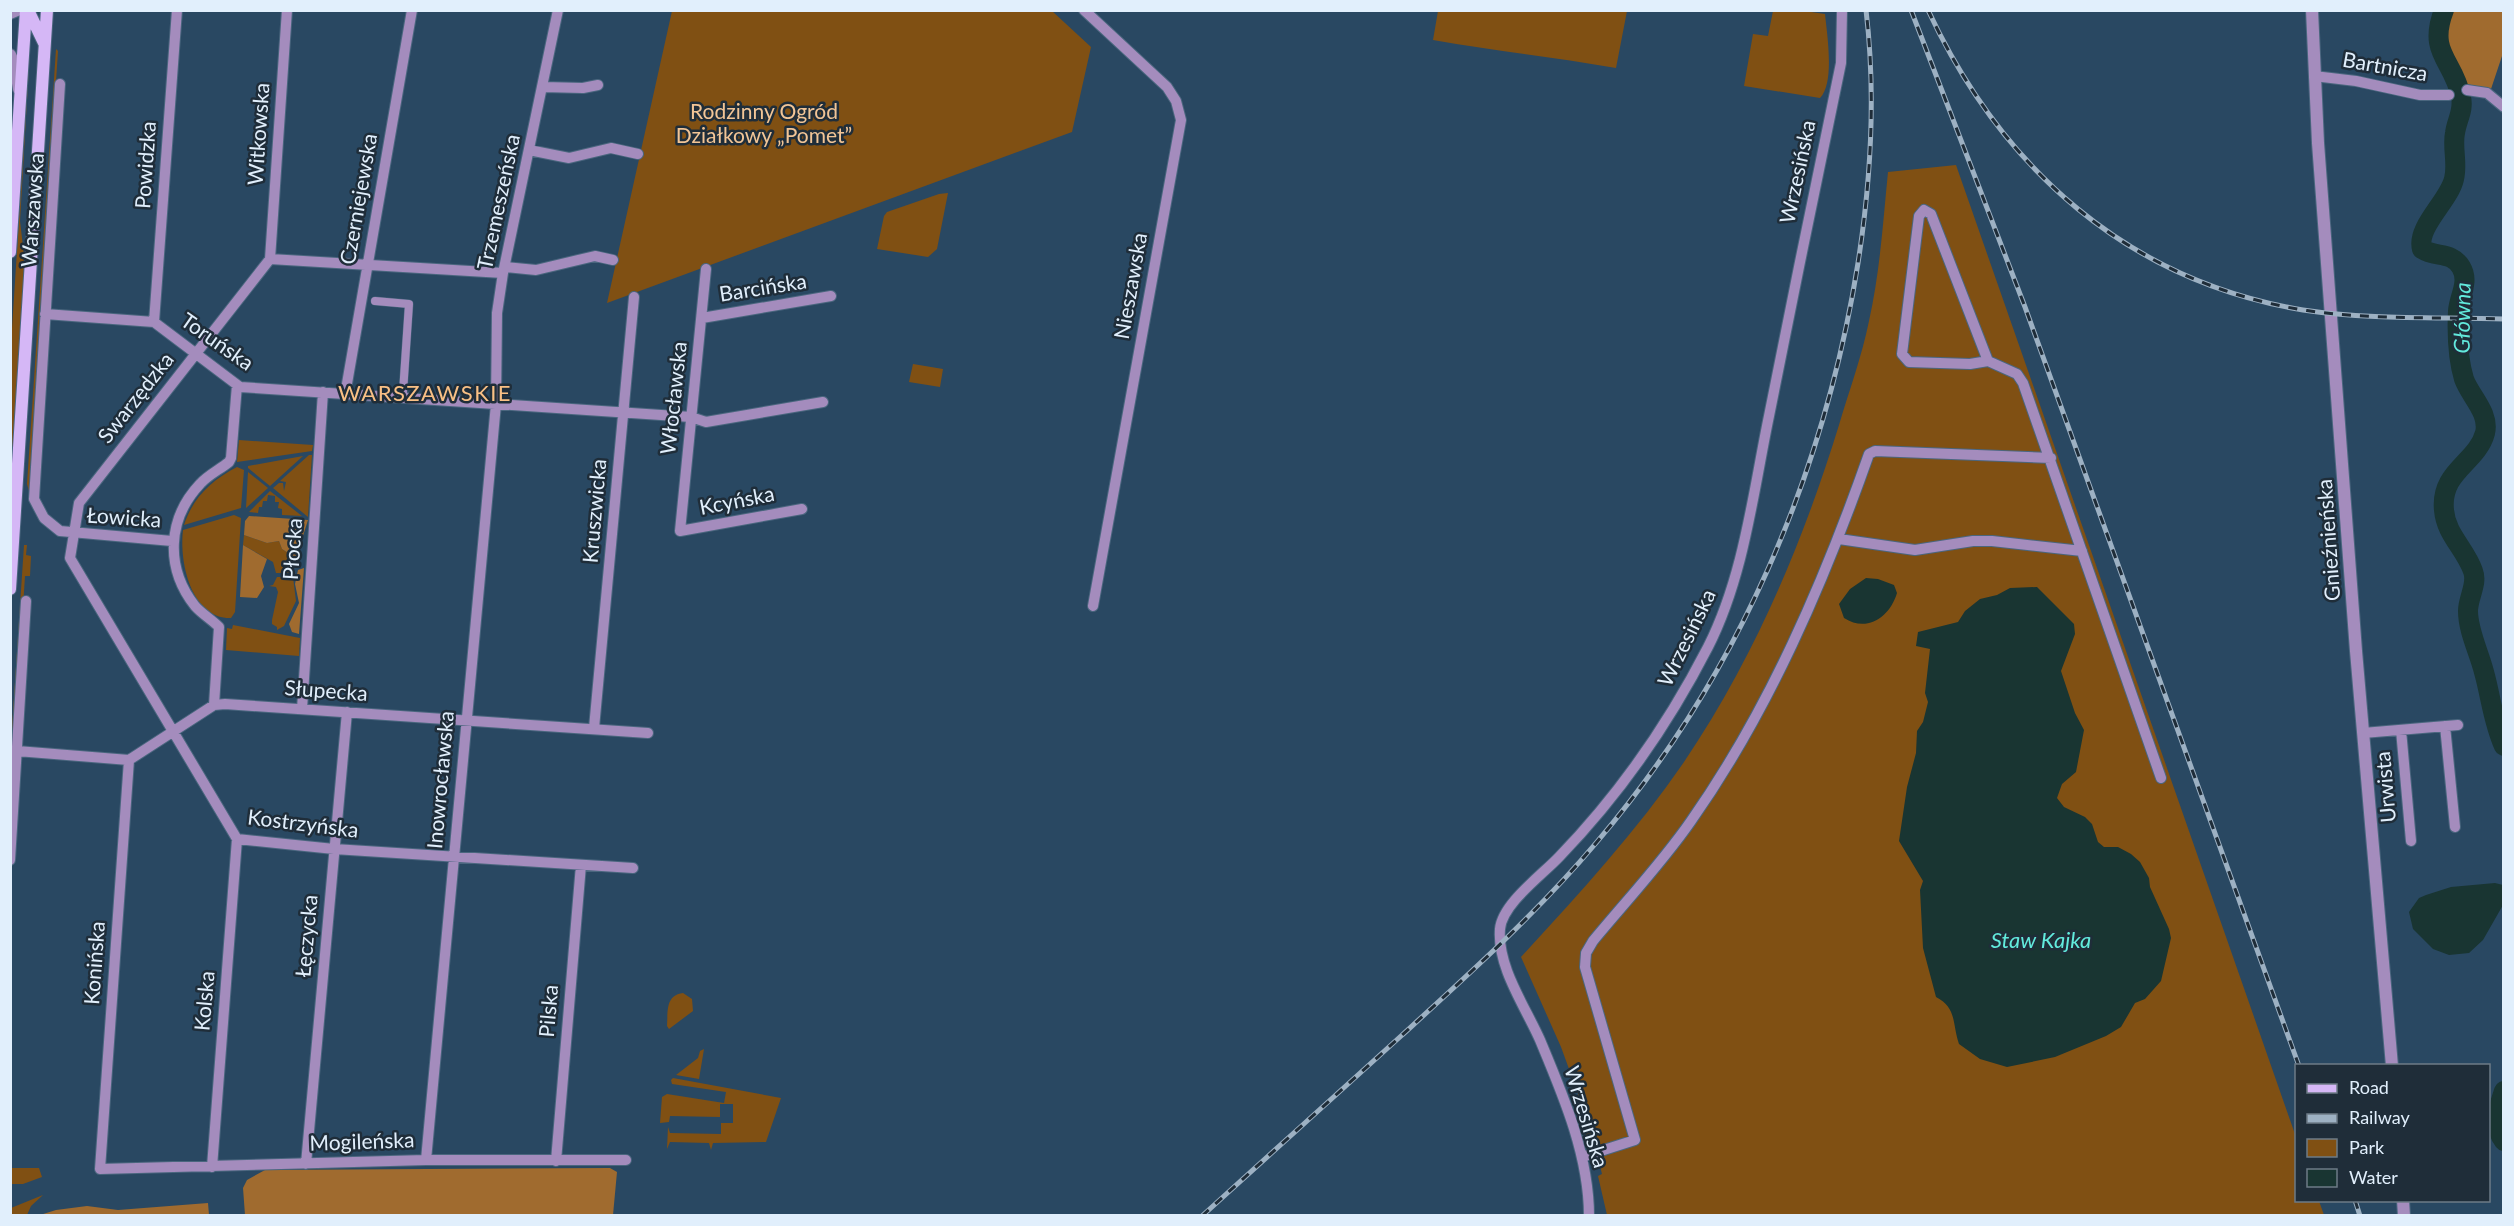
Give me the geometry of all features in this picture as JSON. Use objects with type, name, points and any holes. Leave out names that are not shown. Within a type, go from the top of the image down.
[{"type":"main road","points":[[27,10],[44,44]]},
{"type":"main road","name":"Warszawska","points":[[10,252],[27,10]]},
{"type":"main road","name":"Warszawska","points":[[10,589],[47,10]]},
{"type":"street","points":[[10,13],[17,10]]},
{"type":"street","name":"Powidzka","points":[[154,322],[177,10]]},
{"type":"street","name":"Witkowska","points":[[270,259],[287,10]]},
{"type":"street","name":"Czerniejewska","points":[[345,395],[412,10]]},
{"type":"street","name":"Trzemeszeńska","points":[[496,404],[497,313],[558,10]]},
{"type":"street","name":"Nieszawska","points":[[1084,10],[1167,87],[1176,101],[1180,120],[1093,606]]},
{"type":"street","name":"Wrzesińska","points":[[1589,1215],[1582,1157],[1544,1050],[1503,956],[1502,921],[1513,902],[1583,832],[1624,781],[1659,732],[1690,681],[1725,613],[1748,518],[1837,85],[1843,37],[1842,10]]},
{"type":"street","name":"Gnieźnieńska","points":[[2312,10],[2314,76],[2363,733],[2392,1064]]},
{"type":"street","points":[[10,55],[15,64],[20,97]]},
{"type":"street","name":"Bartnicza","points":[[2314,76],[2349,79],[2420,95],[2449,95]]},
{"type":"street","name":"Warszawska","points":[[60,84],[34,499],[44,518],[52,527],[73,534]]},
{"type":"street","points":[[543,87],[583,88],[598,85]]},
{"type":"street","points":[[2468,90],[2487,93],[2504,108]]},
{"type":"street","points":[[529,150],[569,158],[611,148],[638,154]]},
{"type":"street","points":[[1988,361],[1931,214],[1924,210],[1919,216],[1902,354],[1909,362],[1970,364],[1988,361],[2017,374],[2023,383],[2161,778]]},
{"type":"street","points":[[270,259],[504,270],[536,270],[595,256],[613,260]]},
{"type":"street","name":"Swarzędzka","points":[[70,558],[79,503],[270,259]]},
{"type":"street","name":"Włocławska","points":[[680,531],[706,269]]},
{"type":"street","name":"Barcińska","points":[[702,318],[831,296]]},
{"type":"street","name":"Kruszwicka","points":[[594,729],[634,297]]},
{"type":"street","points":[[375,301],[409,304],[403,392]]},
{"type":"street","name":"Toruńska","points":[[45,314],[154,322],[237,385],[345,395],[691,417],[706,422],[823,402]]},
{"type":"street","points":[[17,752],[129,760],[214,705],[219,627],[195,606],[185,590],[176,569],[172,541],[186,501],[206,478],[229,462],[231,458],[237,385]]},
{"type":"street","name":"Płocka","points":[[302,708],[323,392]]},
{"type":"street","name":"Inowrocławska","points":[[426,1160],[496,404]]},
{"type":"street","points":[[1582,1157],[1635,1140],[1593,999],[1585,967],[1586,953],[1593,941],[1689,824],[1715,786],[1757,715],[1839,539],[1872,452],[2050,458]]},
{"type":"street","name":"Kcyńska","points":[[680,531],[802,509]]},
{"type":"street","name":"Łowicka","points":[[73,534],[172,541]]},
{"type":"street","points":[[1839,539],[1915,550],[1972,541],[1992,541],[2082,551]]},
{"type":"street","name":"Kostrzyńska","points":[[70,558],[237,839],[334,849],[633,868]]},
{"type":"street","points":[[10,860],[26,601]]},
{"type":"street","name":"Słupecka","points":[[214,705],[302,708],[648,733]]},
{"type":"street","name":"Łęczycka","points":[[306,1164],[347,712]]},
{"type":"street","name":"Urwista","points":[[2363,733],[2458,725]]},
{"type":"street","points":[[2445,726],[2455,827]]},
{"type":"street","name":"Urwista","points":[[2401,730],[2411,841]]},
{"type":"street","name":"Konińska","points":[[100,1169],[129,760]]},
{"type":"street","name":"Kolska","points":[[212,1167],[237,839]]},
{"type":"street","name":"Pilska","points":[[556,1161],[581,865]]},
{"type":"street","name":"Mogileńska","points":[[100,1169],[426,1160],[626,1160]]},
{"type":"green space","points":[[1438,10],[1627,11],[1616,68],[1433,40]]},
{"type":"green space","name":"Rodzinny Ogród Działkowy „Pomet”","points":[[672,11],[1052,11],[1091,47],[1072,132],[607,303]]},
{"type":"green space","points":[[1773,11],[1825,14],[1829,70],[1825,91],[1820,98],[1744,86],[1753,34],[1768,36]]},
{"type":"green space","points":[[30,48],[20,221],[24,255],[24,285],[11,503],[11,344]]},
{"type":"green space","points":[[56,49],[58,51],[29,491],[27,484]]},
{"type":"green space","points":[[1956,165],[2295,1134],[2295,1202],[2319,1202],[2324,1215],[1607,1215],[1598,1176],[1602,1174],[1595,1146],[1590,1147],[1581,1120],[1584,1110],[1561,1047],[1521,957],[1585,887],[1666,788],[1733,682],[1774,600],[1825,470],[1863,347],[1876,284],[1888,172]]},
{"type":"green space","points":[[948,193],[937,249],[928,257],[877,249],[884,216],[887,212]]},
{"type":"green space","points":[[913,364],[943,369],[940,387],[909,382]]},
{"type":"green space","points":[[239,440],[313,445],[312,451],[237,462]]},
{"type":"green space","points":[[309,455],[312,455],[308,517],[273,488],[283,483],[284,491],[286,482],[280,481]]},
{"type":"green space","points":[[303,456],[270,486],[248,468],[248,466]]},
{"type":"green space","points":[[237,467],[244,470],[241,508],[184,525],[204,490]]},
{"type":"green space","points":[[248,472],[268,488],[246,508]]},
{"type":"green space","points":[[270,491],[302,516],[282,515],[282,509],[278,508],[279,502],[275,502],[275,496],[268,495],[267,501],[263,501],[262,507],[259,507],[258,513],[249,512]]},
{"type":"green space","points":[[234,515],[241,518],[235,612],[231,618],[217,616],[197,599],[186,572],[182,543],[183,530]]},
{"type":"green space","points":[[244,535],[267,543],[279,541],[282,549],[296,558],[290,573],[276,573],[273,562],[243,545]]},
{"type":"green space","points":[[24,545],[27,545],[26,555],[31,556],[30,576],[25,576],[11,795],[11,742]]},
{"type":"green space","points":[[277,577],[293,577],[296,601],[284,626],[277,630],[272,620],[278,592],[276,587],[269,586],[273,585]]},
{"type":"green space","points":[[233,625],[300,638],[299,656],[226,650],[227,628],[232,629]]},
{"type":"green space","points":[[683,993],[692,999],[693,1011],[669,1029],[667,1016],[670,1001],[677,994]]},
{"type":"green space","points":[[704,1049],[699,1079],[676,1075],[698,1058],[700,1051]]},
{"type":"green space","points":[[673,1078],[781,1098],[766,1142],[713,1143],[711,1150],[709,1143],[670,1142],[667,1149],[668,1127],[670,1133],[721,1134],[721,1123],[733,1123],[733,1104],[720,1104],[720,1117],[670,1116],[669,1122],[660,1123],[662,1097],[667,1094],[724,1103],[726,1092],[672,1084]]},
{"type":"green space","points":[[11,1168],[39,1168],[42,1177],[23,1184],[11,1184]]},
{"type":"green space","points":[[43,1195],[31,1206],[27,1215],[11,1215],[11,1208]]},
{"type":"shaded area","points":[[2449,11],[2503,11],[2503,53],[2491,89],[2461,83],[2446,58],[2444,46]]},
{"type":"shaded area","points":[[249,516],[308,520],[296,558],[282,549],[279,541],[267,543],[244,535],[245,521]]},
{"type":"shaded area","points":[[243,545],[267,559],[261,576],[264,587],[257,598],[240,597]]},
{"type":"shaded area","points":[[304,568],[299,634],[292,632],[289,624],[299,603],[295,584],[298,570]]},
{"type":"shaded area","points":[[610,1168],[617,1172],[613,1215],[245,1215],[243,1188],[247,1180],[265,1170]]},
{"type":"shaded area","points":[[208,1203],[209,1215],[40,1215],[56,1210],[87,1206],[118,1210]]},
{"type":"water","points":[[1866,578],[1878,579],[1894,585],[1897,593],[1894,602],[1883,615],[1877,620],[1861,624],[1844,618],[1839,604],[1850,589]]},
{"type":"water","name":"Staw Kajka","points":[[2037,587],[2074,624],[2075,634],[2061,671],[2075,713],[2084,730],[2076,772],[2062,784],[2057,798],[2064,807],[2085,817],[2092,824],[2098,842],[2104,847],[2118,847],[2140,862],[2149,878],[2150,887],[2171,938],[2161,981],[2145,999],[2135,1003],[2121,1027],[2106,1036],[2055,1057],[2007,1067],[1980,1059],[1959,1044],[1951,1011],[1943,1001],[1936,997],[1923,948],[1920,890],[1923,881],[1899,841],[1907,787],[1916,753],[1917,731],[1923,722],[1928,702],[1925,693],[1930,649],[1916,646],[1918,632],[1958,622],[1965,611],[1980,599],[1997,595],[2010,588]]},
{"type":"water","points":[[2495,883],[2503,885],[2503,905],[2483,940],[2469,953],[2449,955],[2433,949],[2413,929],[2409,912],[2419,898],[2451,887]]},
{"type":"waterway","name":"Główna","points":[[2444,10],[2438,37],[2443,56],[2458,84],[2462,107],[2454,138],[2454,179],[2428,223],[2421,241],[2422,249],[2427,252],[2448,257],[2457,262],[2464,278],[2458,311],[2460,363],[2464,379],[2482,412],[2486,426],[2481,443],[2453,476],[2444,497],[2444,510],[2448,527],[2473,571],[2474,586],[2468,611],[2470,626],[2497,728],[2504,746]]},
{"type":"waterway","name":"Główna","points":[[2504,1091],[2497,1123],[2504,1141]]},
{"type":"railway","points":[[1202,1216],[1477,966],[1573,869],[1646,779],[1692,713],[1732,643],[1767,571],[1797,497],[1823,420],[1843,342],[1858,263],[1869,169],[1871,73],[1866,10]]},
{"type":"railway","points":[[1911,10],[2025,307],[2298,1064]]},
{"type":"railway","points":[[1928,10],[1958,67],[1993,120],[2033,167],[2078,209],[2127,244],[2181,273],[2240,295],[2303,310],[2378,317],[2504,319]]},
{"type":"railway","points":[[2356,1202],[2360,1216]]},
{"type":"district","name":"WARSZAWSKIE","points":[[425,393]]}]
